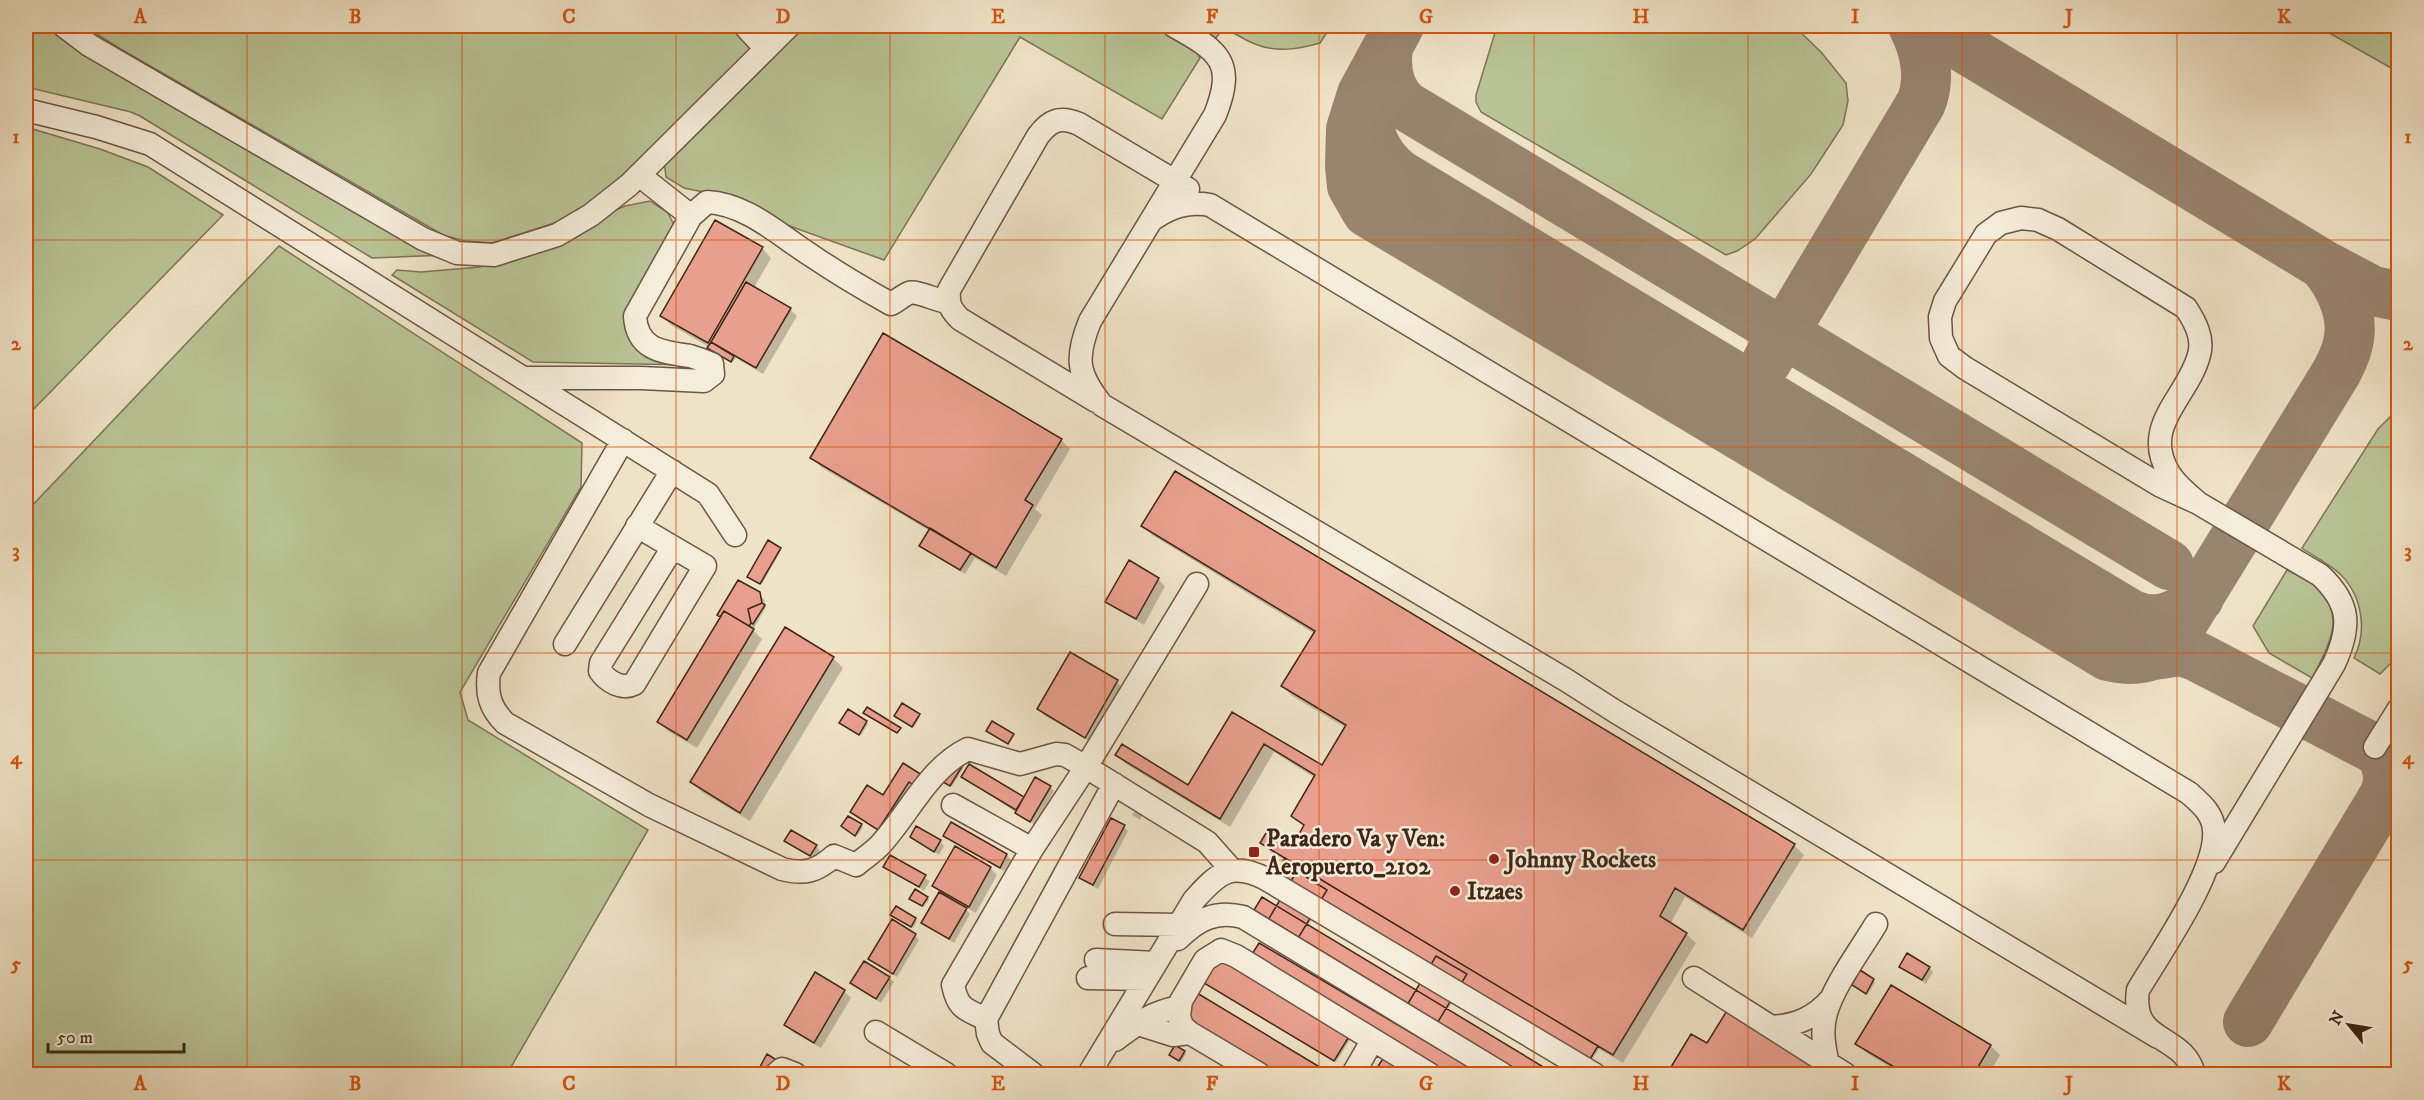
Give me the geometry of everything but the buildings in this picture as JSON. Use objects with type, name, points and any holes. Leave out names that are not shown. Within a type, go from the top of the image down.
[{"type":"lane","points":[[64,26],[89,45],[423,239],[457,253],[494,255],[557,235],[591,215],[639,175],[789,26]]},
{"type":"lane","points":[[745,26],[765,49]]},
{"type":"lane","points":[[1102,405],[1088,388],[1081,367],[1080,345],[1090,321],[1215,115],[1224,92],[1224,74],[1218,58],[1204,43],[1174,26]]},
{"type":"lane","points":[[26,110],[96,127],[150,144],[708,494],[735,535]]},
{"type":"lane","points":[[2185,1074],[2184,1063],[2167,1042],[960,319],[948,303],[949,290],[1047,124],[1057,119],[1068,119],[1079,124],[1176,180],[1210,205],[2189,793],[2208,810],[2214,828],[2213,851],[2203,879]]},
{"type":"lane","points":[[639,175],[691,216]]},
{"type":"lane","points":[[523,378],[641,378],[704,381],[713,374],[712,364],[693,357],[664,353],[647,344],[636,329],[635,316],[691,216],[707,202],[721,203],[745,211],[813,257],[891,304],[910,292],[920,293],[935,301],[948,303]]},
{"type":"lane","points":[[1152,220],[1168,209],[1183,204],[1210,205]]},
{"type":"lane","points":[[2104,1005],[2120,1005],[2132,998],[2138,990],[2334,664],[2346,633],[2346,618],[2342,603],[2334,588],[2320,575],[2198,503],[2161,486],[1949,356],[1941,338],[1940,317],[1945,301],[1986,234],[2001,223],[2011,220],[2021,218],[2038,220],[2058,229],[2186,308],[2197,326],[2200,354],[2163,422],[2159,440],[2161,458],[2169,475],[2198,503]]},
{"type":"lane","points":[[623,440],[489,673],[487,688],[490,702],[496,714],[505,723],[649,804],[782,869],[797,873],[823,866],[834,856],[856,865],[880,845],[935,774],[952,756],[968,748],[1020,764],[1056,754],[1065,755],[1207,842],[1231,869]]},
{"type":"lane","points":[[565,644],[672,471]]},
{"type":"lane","points":[[638,526],[705,566],[634,684],[620,687],[600,671],[601,663],[673,547]]},
{"type":"lane","points":[[986,1019],[965,1009],[956,1001],[953,985],[1032,849],[1086,767],[1197,584]]},
{"type":"lane","points":[[2374,747],[2398,710]]},
{"type":"lane","points":[[1033,1074],[992,1043],[986,1019],[1114,784]]},
{"type":"lane","points":[[954,805],[1032,849]]},
{"type":"lane","points":[[1090,1074],[1194,900],[1213,879],[1231,869],[1249,871],[1266,879],[1594,1074]]},
{"type":"lane","points":[[1151,970],[1175,942],[1199,920],[1221,915],[1243,917],[1502,1074]]},
{"type":"lane","points":[[1773,1027],[1793,1026],[1808,1019],[1832,999],[1876,924]]},
{"type":"lane","points":[[1112,932],[1174,932]]},
{"type":"lane","points":[[1259,1074],[1190,1034],[1182,1026],[1179,1008],[1190,985],[1205,960],[1221,950],[1228,951],[1429,1074]]},
{"type":"lane","points":[[1092,969],[1151,970]]},
{"type":"lane","points":[[1694,978],[1836,1069]]},
{"type":"lane","points":[[2138,990],[2136,1003],[2138,1015],[2146,1027],[2189,1060],[2194,1074]]},
{"type":"lane","points":[[1832,999],[1824,1028],[1836,1069]]},
{"type":"lane","points":[[1106,1047],[1135,1023],[1160,1011],[1179,1008]]},
{"type":"lane","points":[[1135,1023],[1173,1035],[1190,1034]]},
{"type":"lane","points":[[876,1032],[946,1074]]},
{"type":"lane","points":[[1353,1074],[1372,1041]]},
{"type":"lane","points":[[776,1074],[782,1069],[795,1074]]},
{"type":"green space","points":[[26,26],[57,26],[444,255],[372,258],[140,116],[26,87]]},
{"type":"green space","points":[[84,26],[738,26],[751,49],[612,188],[558,222],[492,243],[465,241],[443,235]]},
{"type":"green space","points":[[801,26],[1162,26],[1192,44],[1200,58],[1162,119],[1020,37],[884,260],[784,224],[742,200],[684,188],[666,177],[664,161]]},
{"type":"green space","points":[[1196,26],[1331,26],[1320,43],[1279,49],[1263,47],[1226,31],[1221,31],[1216,38]]},
{"type":"green space","points":[[1497,26],[1794,26],[1821,52],[1846,83],[1848,101],[1843,125],[1811,174],[1755,239],[1737,251],[1726,255],[1481,112],[1476,102],[1476,95]]},
{"type":"green space","points":[[2317,26],[2398,26],[2398,72]]},
{"type":"green space","points":[[26,127],[100,149],[148,167],[223,215],[26,417]]},
{"type":"green space","points":[[650,201],[668,213],[675,227],[626,329],[633,345],[639,351],[690,365],[533,362],[392,275],[397,270],[421,272],[480,267],[625,206]]},
{"type":"green space","points":[[279,246],[582,443],[581,487],[460,692],[468,720],[648,830],[507,1074],[26,1074],[26,512]]},
{"type":"green space","points":[[2398,409],[2398,656],[2380,674],[2354,658],[2361,637],[2361,615],[2348,584],[2332,567],[2302,548],[2378,429]]},
{"type":"green space","points":[[2287,570],[2309,581],[2320,590],[2332,612],[2333,623],[2328,646],[2312,678],[2269,653],[2253,626]]},
{"type":"taxiway","points":[[1399,26],[1362,94],[1351,129],[1352,186],[1367,212],[2108,656],[2126,659],[2142,658],[2157,653],[2171,642],[2336,373],[2346,350],[2350,325],[2341,292],[2322,264]]},
{"type":"taxiway","points":[[1767,361],[1921,103],[1926,84],[1925,64],[1921,44],[1913,26]]},
{"type":"taxiway","points":[[1928,26],[2322,264],[2373,291],[2398,296]]},
{"type":"taxiway","points":[[1388,47],[1389,79],[1395,94],[1406,106],[2169,565]]},
{"type":"taxiway","points":[[1367,97],[1368,120],[1373,140],[1384,159],[1400,175],[2130,614],[2149,619],[2167,617],[2184,610],[2199,598]]},
{"type":"taxiway","points":[[2154,655],[2180,651],[2196,656],[2398,761]]},
{"type":"taxiway","points":[[2248,1022],[2384,796],[2388,783],[2386,764],[2375,747]]},
{"type":"place","name":"Paradero Va y Ven: Aeropuerto_2102","points":[[1254,852]]},
{"type":"place","name":"Johnny Rockets","points":[[1494,859]]},
{"type":"place","name":"Itzaes","points":[[1455,891]]}]
